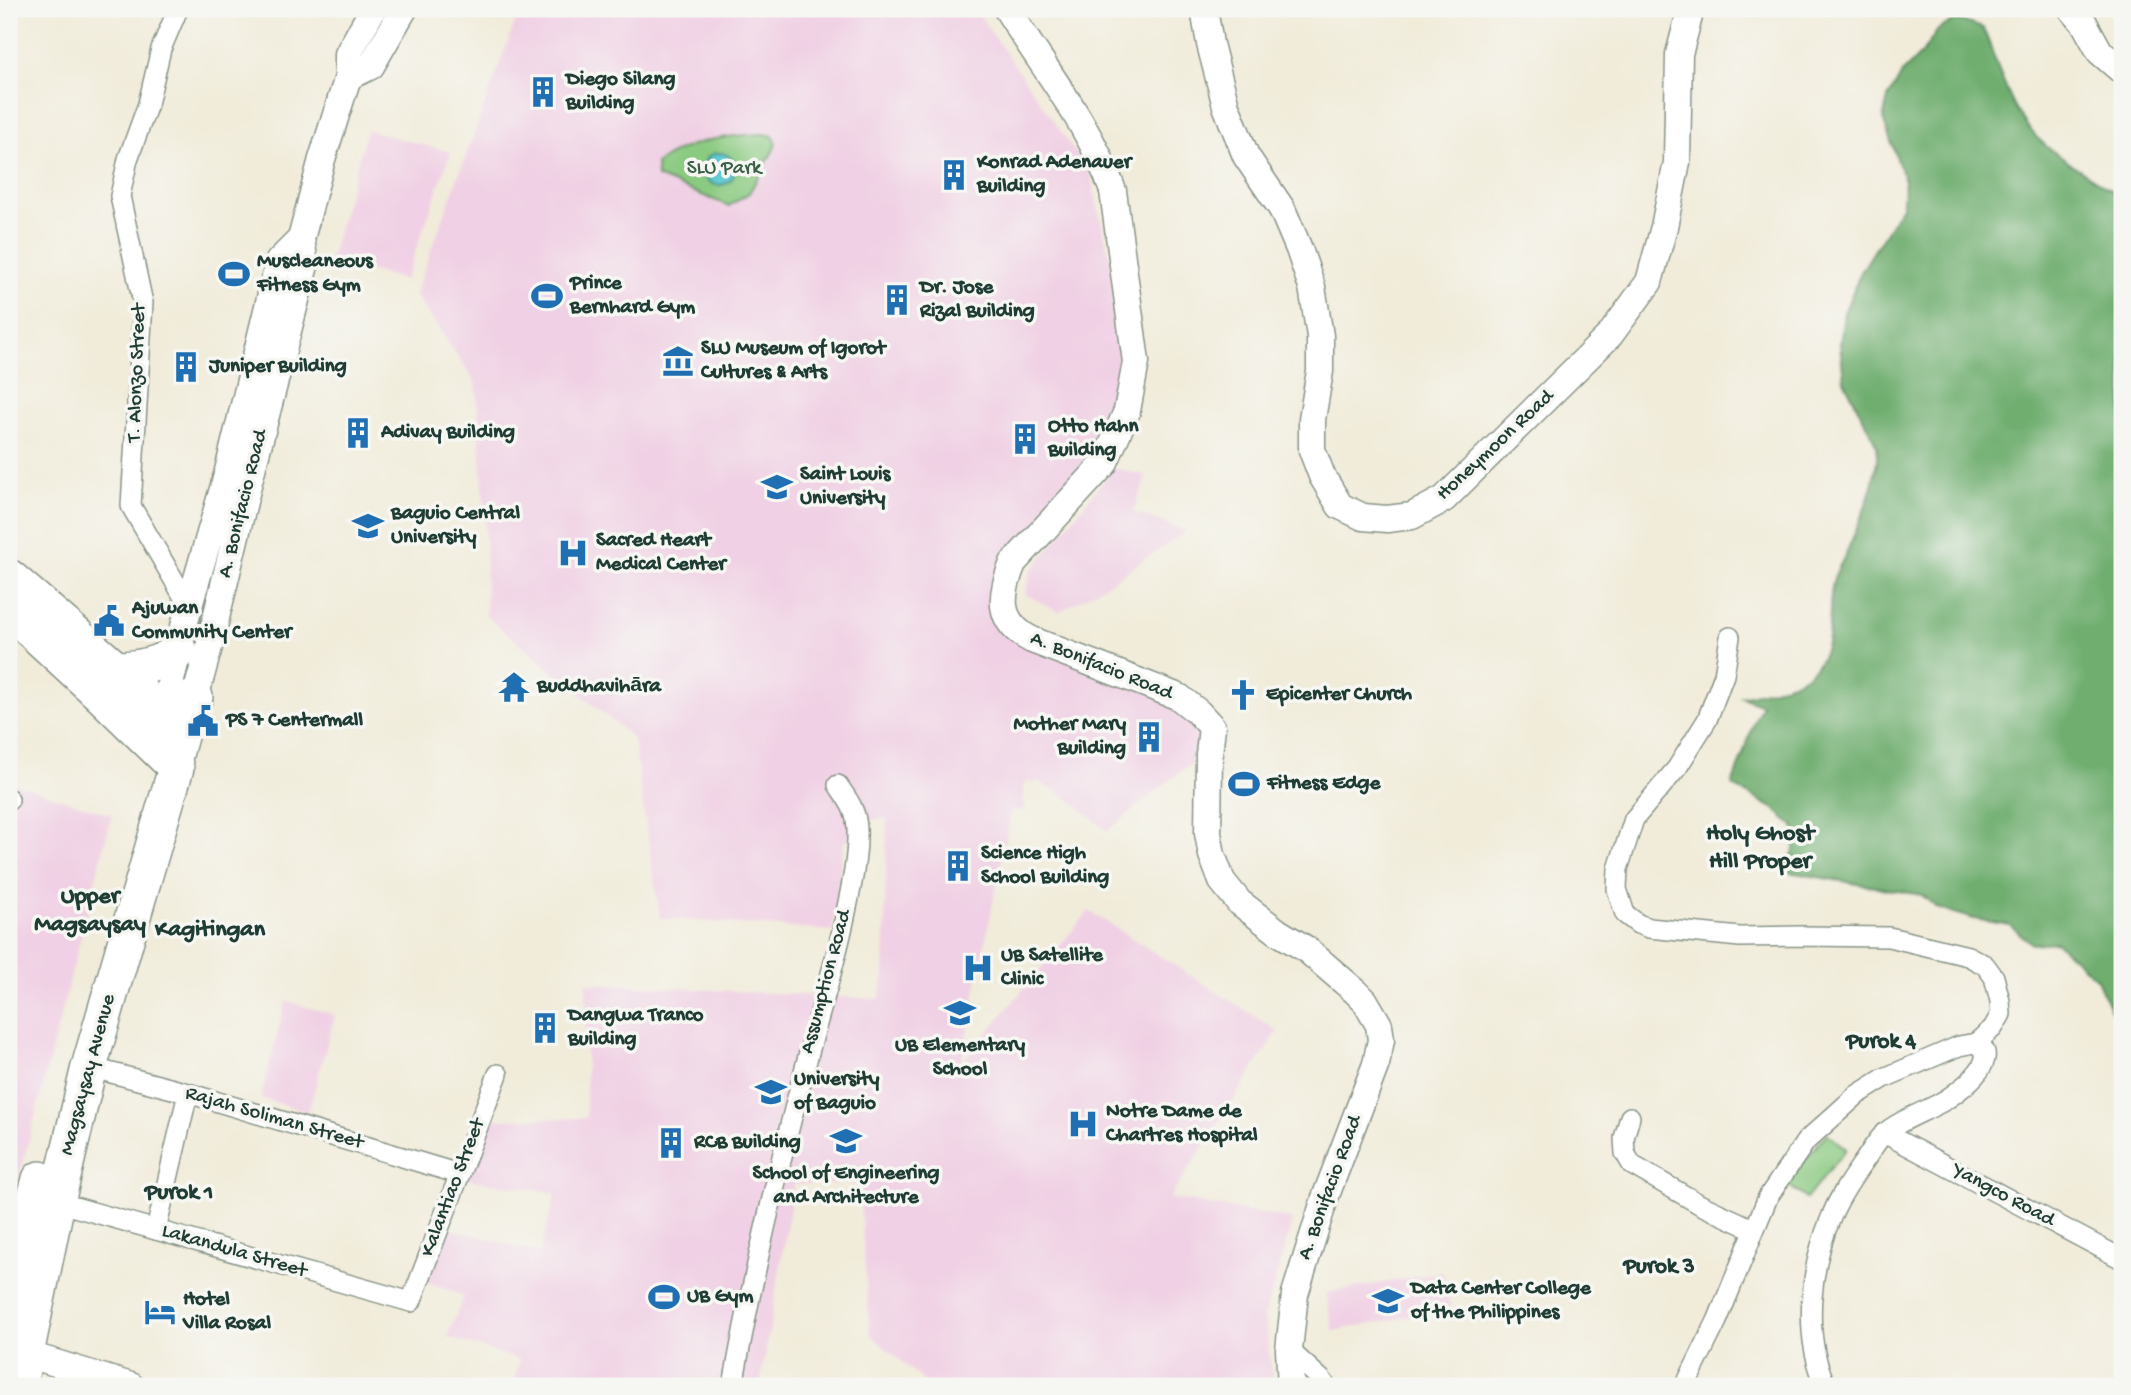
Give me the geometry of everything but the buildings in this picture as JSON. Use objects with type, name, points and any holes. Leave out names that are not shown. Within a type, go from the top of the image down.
[{"type":"highway","points":[[9,576],[108,682],[141,693],[167,725]]},
{"type":"highway","points":[[9,610],[167,725]]},
{"type":"highway","points":[[108,682],[162,662],[179,651]]},
{"type":"highway","name":"Magsaysay Avenue","points":[[22,1370],[57,1202],[167,725]]},
{"type":"highway","name":"Magsaysay Avenue","points":[[9,1294],[167,725]]},
{"type":"main road","name":"A. Bonifacio Road","points":[[167,725],[210,643],[305,265],[301,239],[322,159],[348,77],[348,54],[373,9]]},
{"type":"main road","points":[[348,77],[371,66],[404,9]]},
{"type":"main road","name":"A. Bonifacio Road","points":[[1007,9],[1068,101],[1104,164],[1112,191],[1136,362],[1127,411],[1104,464],[1013,563],[1005,582],[1005,614],[1022,635],[1032,640],[1179,697],[1212,727],[1208,833],[1212,855],[1222,881],[1239,902],[1278,932],[1306,949],[1356,992],[1365,1001],[1379,1025],[1381,1040],[1376,1064],[1325,1198],[1298,1283],[1289,1350],[1291,1386]]},
{"type":"main road","name":"Honeymoon Road","points":[[1204,9],[1226,106],[1246,156],[1282,209],[1312,288],[1320,336],[1320,371],[1312,419],[1312,450],[1322,476],[1340,506],[1363,517],[1387,519],[1412,516],[1444,499],[1610,335],[1649,282],[1664,227],[1677,162],[1679,54],[1690,9]]},
{"type":"main road","points":[[2072,9],[2084,23],[2100,52],[2122,71]]},
{"type":"main road","name":"A. Bonifacio Road","points":[[167,725],[189,606],[227,475],[279,261],[301,239]]},
{"type":"main road","points":[[22,1370],[131,1386]]},
{"type":"street","name":"T. Alonzo Street","points":[[178,9],[161,49],[148,104],[128,159],[120,196],[143,303],[131,506],[189,606]]},
{"type":"street","points":[[1685,1386],[1717,1321],[1768,1198],[1806,1141],[1857,1095],[1884,1079],[1959,1046],[1976,1043],[1993,1028],[2001,1014],[1994,977],[1985,965],[1968,956],[1889,937],[1740,937],[1649,928],[1625,914],[1618,889],[1618,869],[1634,819],[1677,768],[1707,720],[1724,675],[1731,637]]},
{"type":"street","name":"Assumption Road","points":[[733,1386],[747,1300],[851,888],[857,826],[853,806],[838,785]]},
{"type":"street","points":[[1826,1386],[1818,1369],[1812,1339],[1813,1293],[1822,1243],[1833,1213],[1854,1176],[1884,1133],[1942,1102],[1974,1077],[1985,1063],[1986,1053],[1983,1047],[1976,1043]]},
{"type":"street","name":"Rajah Soliman Street","points":[[89,1067],[188,1093],[459,1174]]},
{"type":"street","name":"Kalantiao Street","points":[[411,1302],[498,1074]]},
{"type":"street","points":[[156,1230],[188,1093]]},
{"type":"street","points":[[1630,1117],[1624,1138],[1625,1153],[1632,1165],[1718,1214],[1753,1229]]},
{"type":"street","name":"Yangco Road","points":[[1884,1133],[2122,1259]]},
{"type":"street","name":"Lakandula Street","points":[[57,1202],[411,1302]]},
{"type":"street","points":[[1289,1350],[1326,1386]]},
{"type":"shaded area","name":"Saint Louis University","points":[[520,9],[975,9],[1090,173],[1134,361],[1119,421],[996,612],[1197,716],[1204,753],[1107,831],[1068,798],[1039,782],[1027,782],[1023,786],[1024,810],[1005,811],[1011,812],[961,1064],[1089,911],[1278,1031],[1170,1198],[1293,1219],[1264,1317],[1274,1386],[929,1386],[870,1334],[859,1184],[794,1184],[760,1386],[512,1386],[520,1360],[447,1337],[464,1296],[425,1281],[444,1227],[540,1253],[556,1193],[464,1179],[489,1119],[586,1118],[586,983],[879,999],[884,978],[887,818],[874,819],[844,842],[833,931],[660,918],[633,738],[486,616],[485,513],[476,383],[415,294]]},
{"type":"shaded area","points":[[367,130],[451,152],[405,280],[330,260]]},
{"type":"shaded area","points":[[1114,468],[1147,476],[1133,512],[1187,531],[1109,583],[1059,612],[1025,594],[1031,571]]},
{"type":"shaded area","points":[[9,782],[112,815],[9,1218]]},
{"type":"shaded area","points":[[286,1001],[335,1015],[308,1112],[261,1098]]},
{"type":"shaded area","name":"Data Center College of the Philippines","points":[[1443,1272],[1451,1309],[1333,1331],[1326,1293]]},
{"type":"green space","points":[[1956,19],[1983,28],[2007,91],[2023,121],[2034,134],[2055,153],[2122,198],[2122,1018],[2110,1009],[2097,979],[2056,942],[2032,944],[2010,925],[1974,919],[1937,908],[1922,895],[1783,871],[1795,849],[1794,826],[1774,809],[1732,785],[1762,705],[1742,697],[1784,686],[1804,677],[1819,662],[1827,643],[1834,578],[1863,512],[1877,458],[1877,446],[1844,380],[1840,344],[1844,313],[1861,272],[1902,206],[1905,181],[1883,119],[1888,98],[1902,73],[1922,53],[1938,30]]},
{"type":"green space","name":"SLU Park","points":[[763,134],[773,136],[776,142],[774,149],[749,193],[729,206],[657,177],[656,164],[681,149],[720,138]]},
{"type":"green space","points":[[1827,1133],[1846,1149],[1806,1199],[1786,1183]]},
{"type":"water","points":[[719,153],[730,158],[735,169],[730,180],[719,185],[708,180],[703,169],[708,158]]},
{"type":"place","name":"Diego Silang Building","points":[[543,92]]},
{"type":"place","name":"Konrad Adenauer Building","points":[[954,175]]},
{"type":"place","name":"Muscleaneous Fitness Gym","points":[[234,274]]},
{"type":"place","name":"Prince Bernhard Gym","points":[[547,296]]},
{"type":"place","name":"Dr. Jose Rizal Building","points":[[897,300]]},
{"type":"place","name":"SLU Museum of Igorot Cultures & Arts","points":[[678,361]]},
{"type":"place","name":"Juniper Building","points":[[186,367]]},
{"type":"place","name":"Adivay Building","points":[[358,433]]},
{"type":"place","name":"Otto Hahn Building","points":[[1025,439]]},
{"type":"place","name":"Saint Louis University","points":[[777,487]]},
{"type":"place","name":"Baguio Central University","points":[[368,526]]},
{"type":"place","name":"Sacred Heart Medical Center","points":[[573,553]]},
{"type":"place","name":"Ajuwan Community Center","points":[[109,621]]},
{"type":"place","name":"Buddhavihāra","points":[[514,687]]},
{"type":"place","name":"Epicenter Church","points":[[1243,695]]},
{"type":"place","name":"PS 7 Centermall","points":[[203,721]]},
{"type":"place","name":"Mother Mary Building","points":[[1149,737]]},
{"type":"place","name":"Fitness Edge","points":[[1244,784]]},
{"type":"place","name":"Science High School Building","points":[[958,866]]},
{"type":"place","name":"UB Satellite Clinic","points":[[978,968]]},
{"type":"place","name":"UB Elementary School","points":[[960,1013]]},
{"type":"place","name":"Dangwa Tranco Building","points":[[545,1028]]},
{"type":"place","name":"University of Baguio","points":[[771,1092]]},
{"type":"place","name":"Notre Dame de Chartres Hospital","points":[[1083,1124]]},
{"type":"place","name":"School of Engineering and Architecture","points":[[846,1141]]},
{"type":"place","name":"RCB Building","points":[[671,1143]]},
{"type":"place","name":"UB Gym","points":[[664,1297]]},
{"type":"place","name":"Data Center College of the Philippines","points":[[1388,1301]]},
{"type":"place","name":"Hotel Villa Rosal","points":[[160,1312]]},
{"type":"district","name":"Holy Ghost Hill Proper","points":[[1760,848]]},
{"type":"district","name":"Upper Magsaysay","points":[[90,911]]},
{"type":"district","name":"Kagitingan","points":[[210,930]]},
{"type":"district","name":"Purok 4","points":[[1881,1042]]},
{"type":"district","name":"Purok 1","points":[[179,1193]]},
{"type":"district","name":"Purok 3","points":[[1659,1267]]}]
